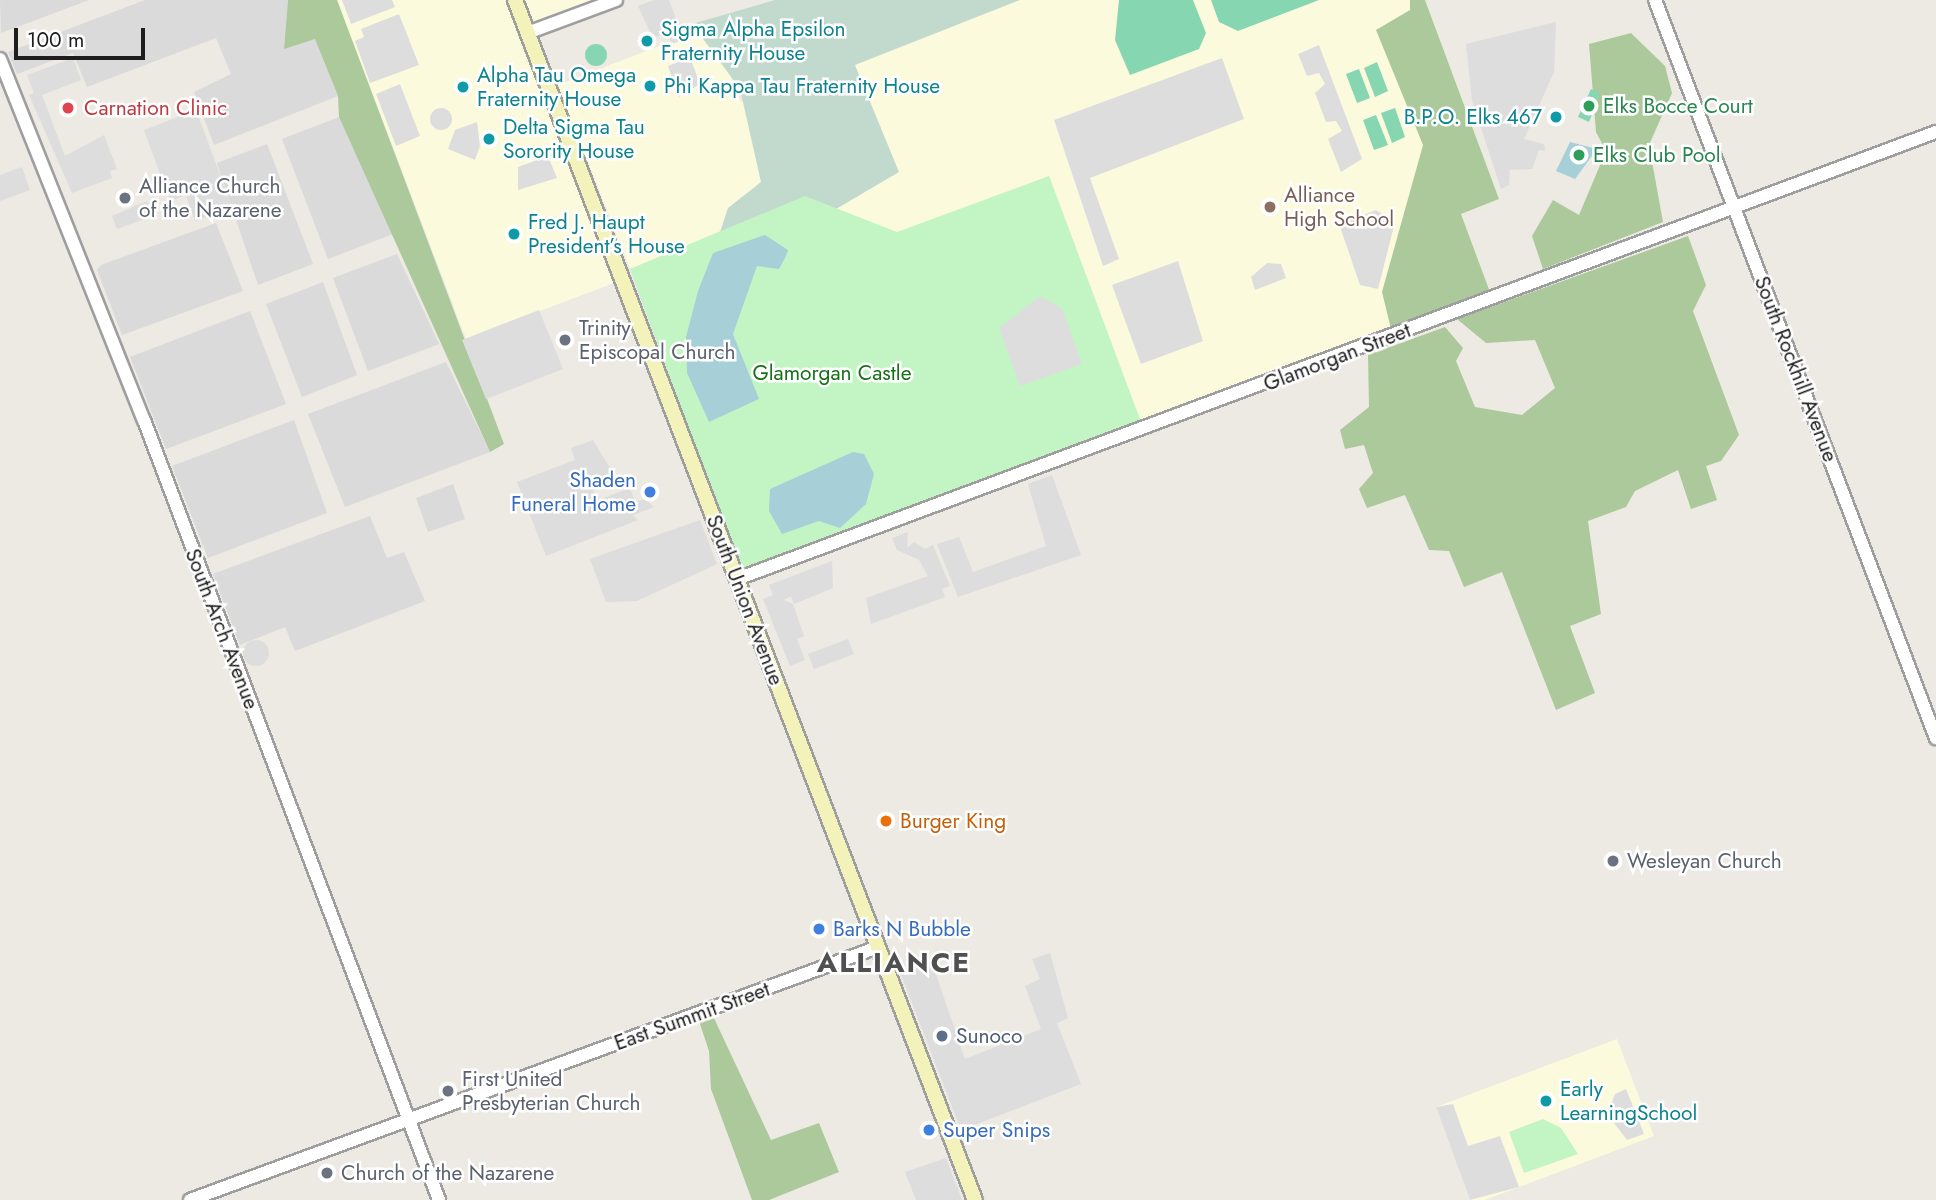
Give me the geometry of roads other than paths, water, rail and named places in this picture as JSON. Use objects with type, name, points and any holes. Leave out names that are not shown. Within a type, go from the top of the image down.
[{"type":"main road","name":"South Union Avenue","points":[[515,0],[975,1200]]},
{"type":"street","points":[[527,33],[616,0]]},
{"type":"street","name":"South Rockhill Avenue","points":[[1655,0],[1936,738]]},
{"type":"street","name":"South Arch Avenue","points":[[0,60],[144,420],[439,1200]]},
{"type":"street","name":"Glamorgan Street","points":[[737,579],[1936,132]]},
{"type":"street","name":"East Summit Street","points":[[190,1200],[410,1122],[878,947]]},
{"type":"water","name":"Elks Club Pool","points":[[1570,142],[1597,149],[1575,179],[1556,171]]},
{"type":"water","points":[[765,235],[788,250],[779,269],[757,266],[733,334],[759,399],[709,422],[687,373],[686,337],[698,291],[713,253]]},
{"type":"water","points":[[853,452],[864,454],[874,474],[866,504],[840,528],[819,521],[782,534],[769,511],[770,489]]},
{"type":"place","name":"Sigma Alpha Epsilon Fraternity House","points":[[647,41]]},
{"type":"place","name":"Phi Kappa Tau Fraternity House","points":[[650,86]]},
{"type":"place","name":"Alpha Tau Omega Fraternity House","points":[[463,87]]},
{"type":"place","name":"Elks Bocce Court","points":[[1589,106]]},
{"type":"place","name":"Carnation Clinic","points":[[68,108]]},
{"type":"place","name":"B.P.O. Elks 467","points":[[1556,117]]},
{"type":"place","name":"Delta Sigma Tau Sorority House","points":[[489,139]]},
{"type":"place","name":"Elks Club Pool","points":[[1579,155]]},
{"type":"place","name":"Alliance Church of the Nazarene","points":[[125,198]]},
{"type":"place","name":"Alliance High School","points":[[1270,207]]},
{"type":"place","name":"Fred J. Haupt President’s House","points":[[514,234]]},
{"type":"place","name":"Trinity Episcopal Church","points":[[565,340]]},
{"type":"place","name":"Shaden Funeral Home","points":[[650,492]]},
{"type":"place","name":"Burger King","points":[[886,821]]},
{"type":"place","name":"Wesleyan Church","points":[[1613,861]]},
{"type":"place","name":"Barks N Bubble","points":[[819,929]]},
{"type":"place","name":"Sunoco","points":[[942,1036]]},
{"type":"place","name":"First United Presbyterian Church","points":[[448,1091]]},
{"type":"place","name":"Early LearningSchool","points":[[1546,1101]]},
{"type":"place","name":"Super Snips","points":[[929,1130]]},
{"type":"place","name":"Church of the Nazarene","points":[[327,1173]]},
{"type":"district","name":"ALLIANCE","points":[[894,963]]},
{"type":"park label","name":"Glamorgan Castle","points":[[832,373]]}]
